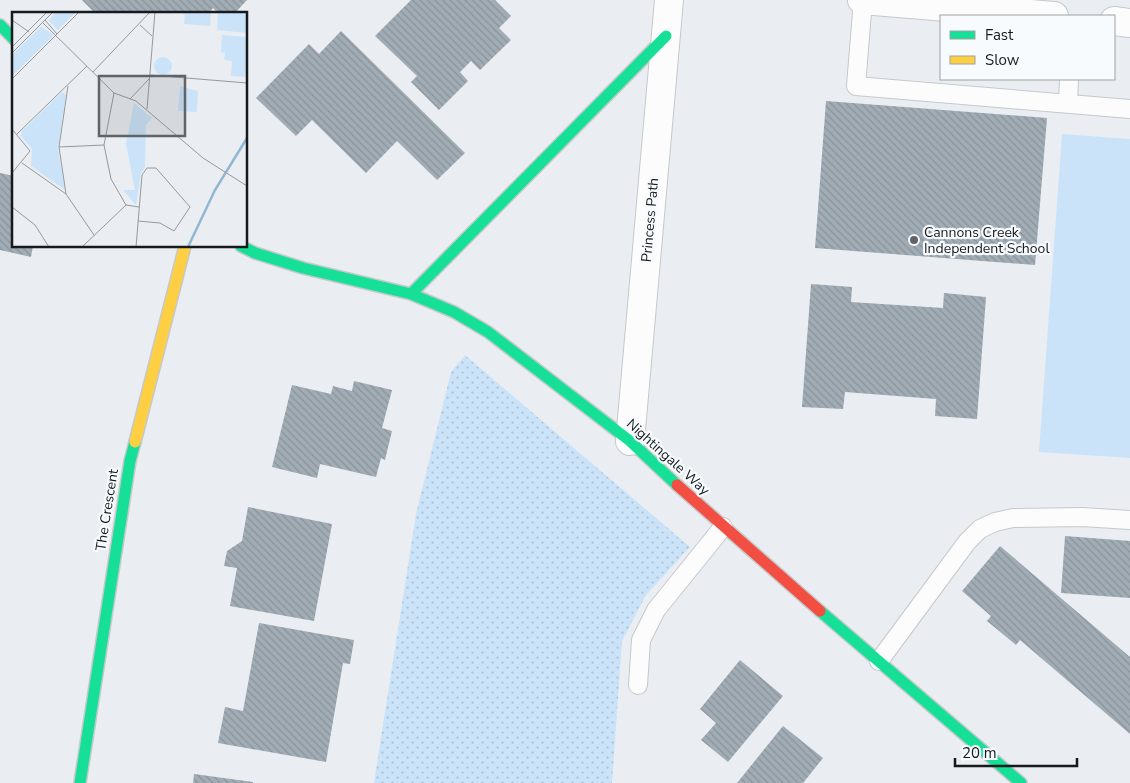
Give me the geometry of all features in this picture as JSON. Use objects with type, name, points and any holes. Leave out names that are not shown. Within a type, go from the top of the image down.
[{"type":"street","name":"Princess Path","points":[[630,441],[670,0]]},
{"type":"street","points":[[862,0],[1042,15]]},
{"type":"street","points":[[1115,21],[1130,22]]},
{"type":"street","points":[[0,25],[12,37]]},
{"type":"street","points":[[411,294],[666,36]]},
{"type":"street","name":"The Crescent","points":[[80,783],[130,461],[185,248]]},
{"type":"street","name":"Nightingale Way","points":[[245,248],[302,268],[411,294],[454,312],[488,332],[630,441],[723,527],[1021,783]]},
{"type":"lane","points":[[862,0],[856,86],[1130,109]]},
{"type":"lane","points":[[1068,103],[1070,80]]},
{"type":"lane","points":[[879,661],[967,542],[980,529],[995,522],[1013,518],[1082,517],[1130,520]]},
{"type":"lane","points":[[638,685],[641,640],[656,610],[723,527]]},
{"type":"shaded area","points":[[1062,134],[1130,139],[1130,458],[1039,452]]},
{"type":"shaded area","points":[[465,355],[690,547],[646,595],[622,641],[612,783],[374,783],[416,514],[451,372]]},
{"type":"building","points":[[82,0],[247,0],[236,12],[217,12],[213,8],[210,12],[94,12]]},
{"type":"building","points":[[411,0],[495,0],[511,16],[499,28],[511,40],[480,70],[471,61],[460,72],[468,81],[439,110],[411,82],[417,76],[375,36]]},
{"type":"building","points":[[341,31],[465,153],[437,180],[397,141],[366,173],[312,120],[296,136],[256,98],[309,44],[319,54]]},
{"type":"building","points":[[826,101],[1047,118],[1035,265],[815,248]]},
{"type":"building","points":[[0,173],[12,176],[12,248],[33,248],[31,257],[0,250]]},
{"type":"building","points":[[811,284],[852,287],[851,302],[943,308],[944,293],[986,297],[977,419],[935,416],[936,399],[845,392],[843,409],[802,407]]},
{"type":"building","points":[[354,381],[392,390],[382,428],[392,431],[385,460],[381,458],[376,477],[320,464],[317,478],[272,467],[292,385],[331,394],[333,386],[352,391]]},
{"type":"building","points":[[248,507],[332,524],[314,621],[230,606],[237,568],[224,566],[227,551],[242,541]]},
{"type":"building","points":[[1065,536],[1130,541],[1130,598],[1061,593]]},
{"type":"building","points":[[1000,546],[1130,657],[1130,734],[1020,640],[1016,645],[987,621],[991,616],[962,591]]},
{"type":"building","points":[[259,623],[354,640],[350,664],[343,663],[326,762],[218,743],[225,707],[243,711]]},
{"type":"building","points":[[740,660],[783,696],[728,762],[701,740],[716,723],[700,709]]},
{"type":"building","points":[[783,726],[823,758],[803,783],[737,783]]},
{"type":"building","points":[[194,774],[253,782],[253,783],[193,783]]},
{"type":"traffic: fast","points":[[0,25],[12,37]]},
{"type":"traffic: fast","points":[[411,294],[666,36]]},
{"type":"traffic: fast","points":[[245,248],[303,268],[411,294],[454,312],[488,332],[630,441],[677,485]]},
{"type":"traffic: fast","points":[[80,783],[130,461],[135,442]]},
{"type":"traffic: fast","points":[[820,611],[1021,783]]},
{"type":"traffic: slow","points":[[135,442],[184,248]]},
{"type":"traffic: jam","points":[[677,485],[820,611]]},
{"type":"place","name":"Cannons Creek Independent School","points":[[914,240]]}]
